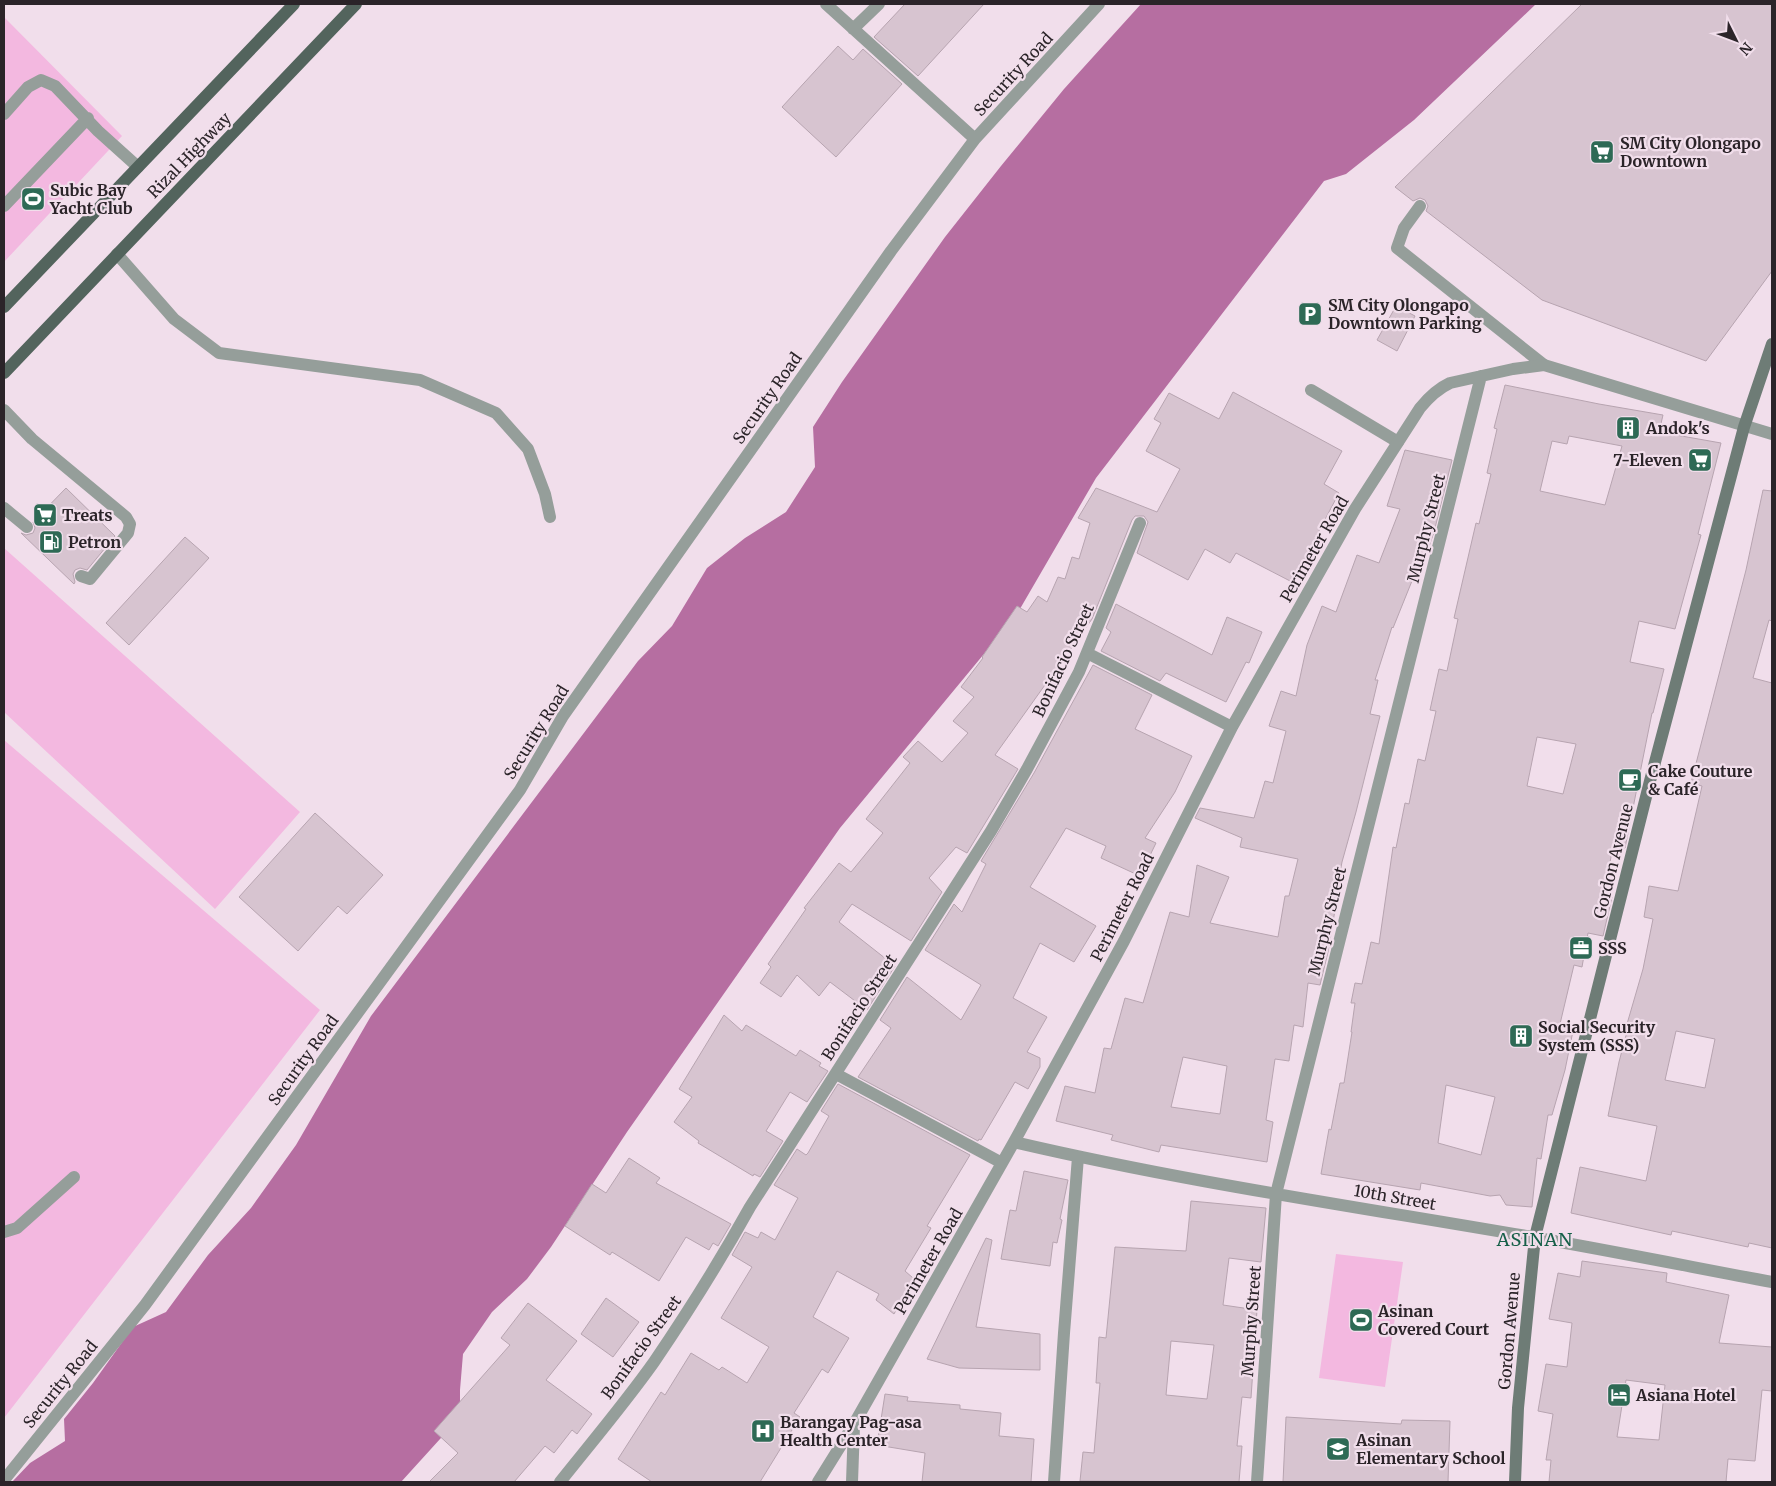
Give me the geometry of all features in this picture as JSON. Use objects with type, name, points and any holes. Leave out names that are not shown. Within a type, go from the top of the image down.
[{"type":"main road","name":"Rizal Highway","points":[[4,307],[294,4]]},
{"type":"main road","name":"Rizal Highway","points":[[4,373],[356,4]]},
{"type":"main road","name":"Gordon Avenue","points":[[1515,1482],[1518,1408],[1535,1237],[1650,781],[1744,427],[1772,344]]},
{"type":"street","points":[[826,4],[975,139]]},
{"type":"street","points":[[853,29],[879,4]]},
{"type":"street","name":"Security Road","points":[[4,1480],[145,1305],[514,798],[568,708],[891,251],[975,139],[1100,4]]},
{"type":"street","points":[[4,114],[28,87],[42,80],[55,86],[88,118],[98,131],[138,167]]},
{"type":"street","points":[[4,206],[88,118]]},
{"type":"street","points":[[1420,206],[1404,228],[1397,248],[1544,365],[1772,434]]},
{"type":"street","points":[[117,254],[174,319],[219,352],[420,380],[496,413],[528,449],[545,494],[550,517]]},
{"type":"street","name":"Perimeter Road","points":[[818,1482],[854,1424],[1014,1142],[1124,941],[1232,727],[1355,509],[1420,408],[1440,387],[1450,383],[1513,369],[1544,365]]},
{"type":"street","name":"Murphy Street","points":[[1257,1482],[1276,1194],[1480,376]]},
{"type":"street","points":[[1310,390],[1398,442]]},
{"type":"street","points":[[4,410],[32,439],[126,517],[130,524],[128,534],[90,579],[81,576]]},
{"type":"street","points":[[4,508],[27,527]]},
{"type":"street","name":"Bonifacio Street","points":[[560,1482],[652,1364],[714,1271],[750,1207],[1003,811],[1074,681],[1140,523]]},
{"type":"street","points":[[1087,653],[1232,727]]},
{"type":"street","points":[[836,1074],[1002,1163]]},
{"type":"street","name":"10th Street","points":[[1014,1142],[1078,1157],[1276,1194],[1535,1237],[1772,1282]]},
{"type":"street","points":[[1054,1482],[1078,1157]]},
{"type":"street","points":[[4,1232],[17,1228],[74,1177]]},
{"type":"street","points":[[852,1482],[854,1424]]},
{"type":"shaded area","points":[[1141,4],[1536,4],[1414,120],[1346,174],[1324,181],[1096,478],[1017,614],[840,828],[627,1132],[551,1247],[527,1279],[492,1312],[463,1354],[460,1417],[401,1482],[12,1482],[30,1463],[65,1441],[64,1419],[93,1383],[133,1327],[166,1312],[208,1255],[251,1208],[296,1145],[371,1016],[638,661],[672,626],[707,568],[745,538],[786,512],[815,467],[813,427],[842,382],[945,237],[1001,166],[1064,89]]},
{"type":"shaded area","name":"Subic Bay Yacht Club","points":[[4,17],[122,136],[4,262]]},
{"type":"shaded area","points":[[4,548],[300,812],[215,909],[4,712]]},
{"type":"shaded area","points":[[4,740],[320,1010],[4,1418]]},
{"type":"shaded area","name":"Asinan Covered Court","points":[[1336,1254],[1403,1262],[1385,1387],[1319,1378]]},
{"type":"building","points":[[905,4],[984,4],[918,76],[874,37]]},
{"type":"building","name":"SM City Olongapo Downtown","points":[[1582,4],[1772,4],[1772,271],[1706,361],[1542,300],[1426,211],[1428,206],[1425,200],[1420,198],[1413,201],[1395,187]]},
{"type":"building","points":[[838,46],[853,60],[863,49],[902,84],[836,157],[782,107]]},
{"type":"building","points":[[1396,306],[1415,316],[1397,351],[1377,340]]},
{"type":"building","points":[[1505,385],[1663,415],[1659,432],[1721,443],[1698,534],[1701,535],[1675,629],[1639,621],[1630,662],[1664,669],[1652,713],[1625,848],[1613,846],[1604,895],[1612,897],[1603,936],[1588,933],[1582,967],[1574,965],[1560,1024],[1574,1026],[1565,1070],[1552,1115],[1548,1115],[1541,1159],[1537,1158],[1532,1207],[1506,1205],[1500,1195],[1490,1196],[1421,1183],[1420,1190],[1321,1174],[1340,1083],[1344,1083],[1352,1032],[1355,1003],[1351,1003],[1355,983],[1362,984],[1371,942],[1379,944],[1393,847],[1396,848],[1405,803],[1409,804],[1418,759],[1425,761],[1436,711],[1430,710],[1439,669],[1447,671],[1458,619],[1454,618],[1476,523],[1479,524],[1491,474],[1487,473],[1497,429],[1494,428]],"holes":[[[1569,436],[1622,446],[1605,505],[1540,491],[1552,441],[1567,444]],[[1537,737],[1576,744],[1563,794],[1527,786]],[[1446,1085],[1495,1097],[1481,1155],[1438,1143]]]},
{"type":"building","points":[[1233,392],[1342,451],[1324,484],[1339,493],[1292,582],[1236,553],[1230,563],[1205,549],[1188,580],[1137,553],[1148,522],[1144,516],[1135,516],[1092,619],[995,755],[1018,769],[967,853],[956,847],[929,878],[942,892],[911,941],[852,904],[839,922],[895,966],[867,1010],[830,982],[819,996],[797,975],[781,997],[760,983],[771,967],[768,964],[806,909],[804,908],[839,863],[851,872],[883,833],[866,819],[910,763],[903,757],[918,741],[942,762],[968,733],[953,721],[974,697],[961,687],[983,658],[1017,606],[1027,612],[1038,596],[1047,602],[1058,577],[1065,579],[1072,557],[1079,559],[1090,523],[1078,518],[1096,488],[1157,512],[1180,469],[1146,451],[1161,423],[1154,419],[1169,393],[1219,419]]},
{"type":"building","points":[[1405,450],[1452,460],[1434,532],[1422,567],[1418,566],[1392,627],[1375,680],[1378,680],[1370,714],[1380,716],[1342,862],[1328,952],[1320,985],[1308,983],[1303,1027],[1294,1025],[1289,1061],[1275,1059],[1266,1120],[1273,1122],[1267,1162],[1161,1145],[1159,1152],[1111,1140],[1113,1135],[1056,1121],[1065,1086],[1095,1093],[1104,1048],[1111,1049],[1125,998],[1143,1003],[1170,912],[1189,917],[1197,865],[1229,877],[1210,923],[1278,937],[1285,896],[1289,896],[1298,859],[1240,847],[1242,838],[1195,818],[1200,808],[1254,818],[1265,781],[1273,783],[1286,731],[1269,726],[1281,691],[1296,696],[1307,645],[1322,606],[1336,612],[1357,555],[1379,563],[1400,509],[1387,506]],"holes":[[[1183,1057],[1227,1066],[1220,1114],[1171,1107]]]},
{"type":"building","points":[[66,488],[115,536],[87,570],[80,568],[75,570],[73,574],[74,584],[21,533],[26,535],[33,533],[35,528],[33,522]]},
{"type":"building","points":[[1763,490],[1772,491],[1772,621],[1769,620],[1753,678],[1772,683],[1772,1248],[1749,1243],[1748,1247],[1672,1231],[1671,1235],[1571,1213],[1580,1167],[1646,1181],[1657,1126],[1608,1116],[1629,1024],[1627,1024],[1643,969],[1653,919],[1644,917],[1649,886],[1678,891],[1702,786],[1691,783],[1746,570]],"holes":[[[1676,1031],[1715,1039],[1705,1088],[1665,1080]]]},
{"type":"building","points":[[185,537],[209,558],[129,645],[106,623]]},
{"type":"building","points":[[1116,604],[1212,655],[1227,617],[1262,632],[1249,663],[1246,662],[1226,702],[1166,673],[1160,681],[1101,651],[1111,632],[1106,628]]},
{"type":"building","points":[[1093,665],[1152,695],[1135,729],[1192,756],[1175,792],[1145,838],[1156,843],[1140,876],[1101,858],[1106,846],[1066,828],[1030,887],[1096,926],[1074,962],[1040,943],[1013,998],[1047,1017],[1027,1052],[1040,1058],[1040,1067],[1028,1089],[1015,1082],[981,1140],[979,1139],[978,1141],[858,1077],[891,1028],[880,1020],[907,977],[961,1020],[981,985],[925,950],[954,904],[962,912],[986,864],[981,861],[1034,773]]},
{"type":"building","points":[[315,813],[383,875],[347,914],[338,906],[298,951],[239,897]]},
{"type":"building","points":[[724,1015],[742,1031],[746,1025],[796,1056],[800,1050],[821,1063],[819,1066],[828,1071],[807,1102],[790,1092],[766,1131],[783,1141],[760,1177],[754,1174],[753,1176],[698,1143],[699,1141],[674,1122],[692,1097],[679,1089]]},
{"type":"building","points":[[838,1084],[970,1155],[927,1226],[931,1228],[905,1271],[913,1278],[894,1314],[876,1300],[879,1294],[837,1271],[813,1317],[849,1338],[828,1373],[822,1369],[794,1413],[800,1417],[760,1482],[652,1482],[618,1459],[661,1392],[665,1395],[691,1353],[719,1370],[722,1367],[747,1383],[769,1347],[721,1318],[752,1267],[732,1255],[745,1232],[758,1238],[761,1232],[775,1240],[798,1198],[774,1185],[797,1149],[806,1155],[808,1153],[829,1116],[821,1111]]},
{"type":"building","points":[[629,1158],[660,1178],[656,1183],[731,1224],[718,1246],[713,1243],[709,1250],[686,1237],[659,1281],[612,1252],[610,1255],[565,1226],[592,1184],[606,1193]]},
{"type":"building","points":[[1024,1171],[1068,1180],[1060,1219],[1062,1220],[1057,1243],[1053,1242],[1050,1266],[1001,1259],[1010,1210],[1016,1211]]},
{"type":"building","points":[[1191,1201],[1266,1208],[1261,1262],[1229,1258],[1223,1305],[1257,1310],[1251,1398],[1242,1397],[1237,1446],[1242,1446],[1239,1482],[1080,1481],[1083,1452],[1094,1453],[1100,1383],[1096,1383],[1099,1337],[1106,1338],[1115,1247],[1186,1251]],"holes":[[[1171,1341],[1214,1345],[1207,1399],[1166,1395]]]},
{"type":"building","points":[[986,1238],[992,1240],[976,1327],[1040,1334],[1040,1370],[959,1368],[927,1359]]},
{"type":"building","points":[[1582,1261],[1667,1273],[1666,1282],[1729,1295],[1719,1343],[1772,1347],[1772,1391],[1762,1390],[1755,1461],[1728,1459],[1726,1482],[1549,1482],[1551,1460],[1546,1460],[1553,1414],[1538,1411],[1546,1364],[1567,1367],[1572,1323],[1549,1319],[1558,1273],[1580,1277]],"holes":[[[1626,1380],[1665,1385],[1659,1440],[1617,1437]]]},
{"type":"building","points":[[606,1298],[639,1322],[613,1357],[581,1334]]},
{"type":"building","points":[[528,1303],[577,1341],[546,1380],[592,1414],[577,1434],[572,1430],[554,1453],[545,1446],[514,1482],[429,1482],[458,1453],[434,1431],[510,1345],[501,1338]]},
{"type":"building","points":[[885,1394],[908,1397],[907,1401],[960,1405],[960,1409],[1001,1413],[999,1436],[1034,1439],[1031,1482],[922,1482],[925,1453],[877,1445]]},
{"type":"building","name":"Asinan Elementary School","points":[[1286,1417],[1401,1424],[1402,1420],[1450,1421],[1448,1482],[1283,1482]]},
{"type":"place","name":"SM City Olongapo Downtown","points":[[1602,152]]},
{"type":"place","name":"Subic Bay Yacht Club","points":[[33,199]]},
{"type":"place","name":"SM City Olongapo Downtown Parking","points":[[1310,314]]},
{"type":"place","name":"Andok's","points":[[1628,428]]},
{"type":"place","name":"7-Eleven","points":[[1700,460]]},
{"type":"place","name":"Treats","points":[[45,515]]},
{"type":"place","name":"Petron","points":[[51,542]]},
{"type":"place","name":"Cake Couture & Café","points":[[1630,780]]},
{"type":"place","name":"SSS","points":[[1581,948]]},
{"type":"place","name":"Social Security System (SSS)","points":[[1521,1036]]},
{"type":"place","name":"Asinan Covered Court","points":[[1361,1320]]},
{"type":"place","name":"Asiana Hotel","points":[[1619,1395]]},
{"type":"place","name":"Barangay Pag-asa Health Center","points":[[763,1431]]},
{"type":"place","name":"Asinan Elementary School","points":[[1338,1449]]},
{"type":"district","name":"ASINAN","points":[[1535,1239]]}]
